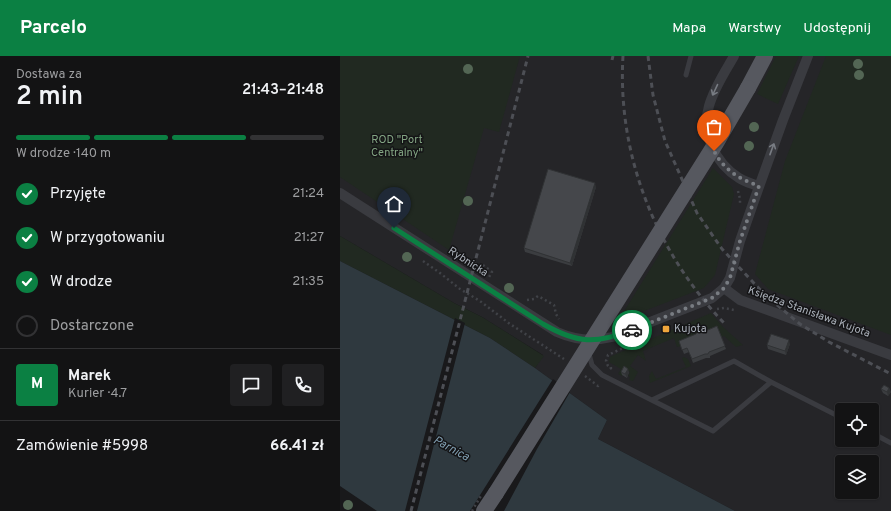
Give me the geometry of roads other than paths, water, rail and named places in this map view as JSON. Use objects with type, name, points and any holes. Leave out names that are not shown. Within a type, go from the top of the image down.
[{"type":"main road","points":[[484,511],[716,143],[765,56]]},
{"type":"main road","points":[[489,511],[496,492]]},
{"type":"street","points":[[734,56],[716,87],[709,106],[706,118],[707,133],[716,155],[728,170],[740,179],[759,186]]},
{"type":"street","points":[[588,340],[604,339],[620,334],[710,298],[719,294],[724,288],[730,278],[740,241],[759,186],[808,56]]},
{"type":"street","name":"Rybnicka","points":[[340,193],[543,324],[569,337],[588,340]]},
{"type":"street","name":"Księdza Stanisława Kujota","points":[[724,288],[740,300],[891,354]]},
{"type":"lane","points":[[686,75],[691,56]]},
{"type":"lane","points":[[588,340],[590,360],[596,370],[612,381],[712,431],[771,382]]},
{"type":"lane","points":[[652,400],[734,361],[771,382],[835,414]]},
{"type":"lane","points":[[879,437],[891,443]]},
{"type":"water","name":"Parnica","points":[[340,261],[490,338],[535,368],[607,420],[598,439],[735,511],[377,511],[340,486]]},
{"type":"railway","points":[[411,511],[528,56]]},
{"type":"railway","points":[[612,60],[613,56]]},
{"type":"railway","points":[[623,56],[623,93],[627,130],[634,165],[646,200],[661,233],[679,265],[700,295],[724,323]]},
{"type":"railway","points":[[648,56],[653,95],[665,141],[697,213],[722,249],[765,295],[800,324],[829,342],[891,374]]},
{"type":"place","name":"Kujota","points":[[666,329]]},
{"type":"park label","name":"ROD \"Port Centralny\"","points":[[397,146]]}]
